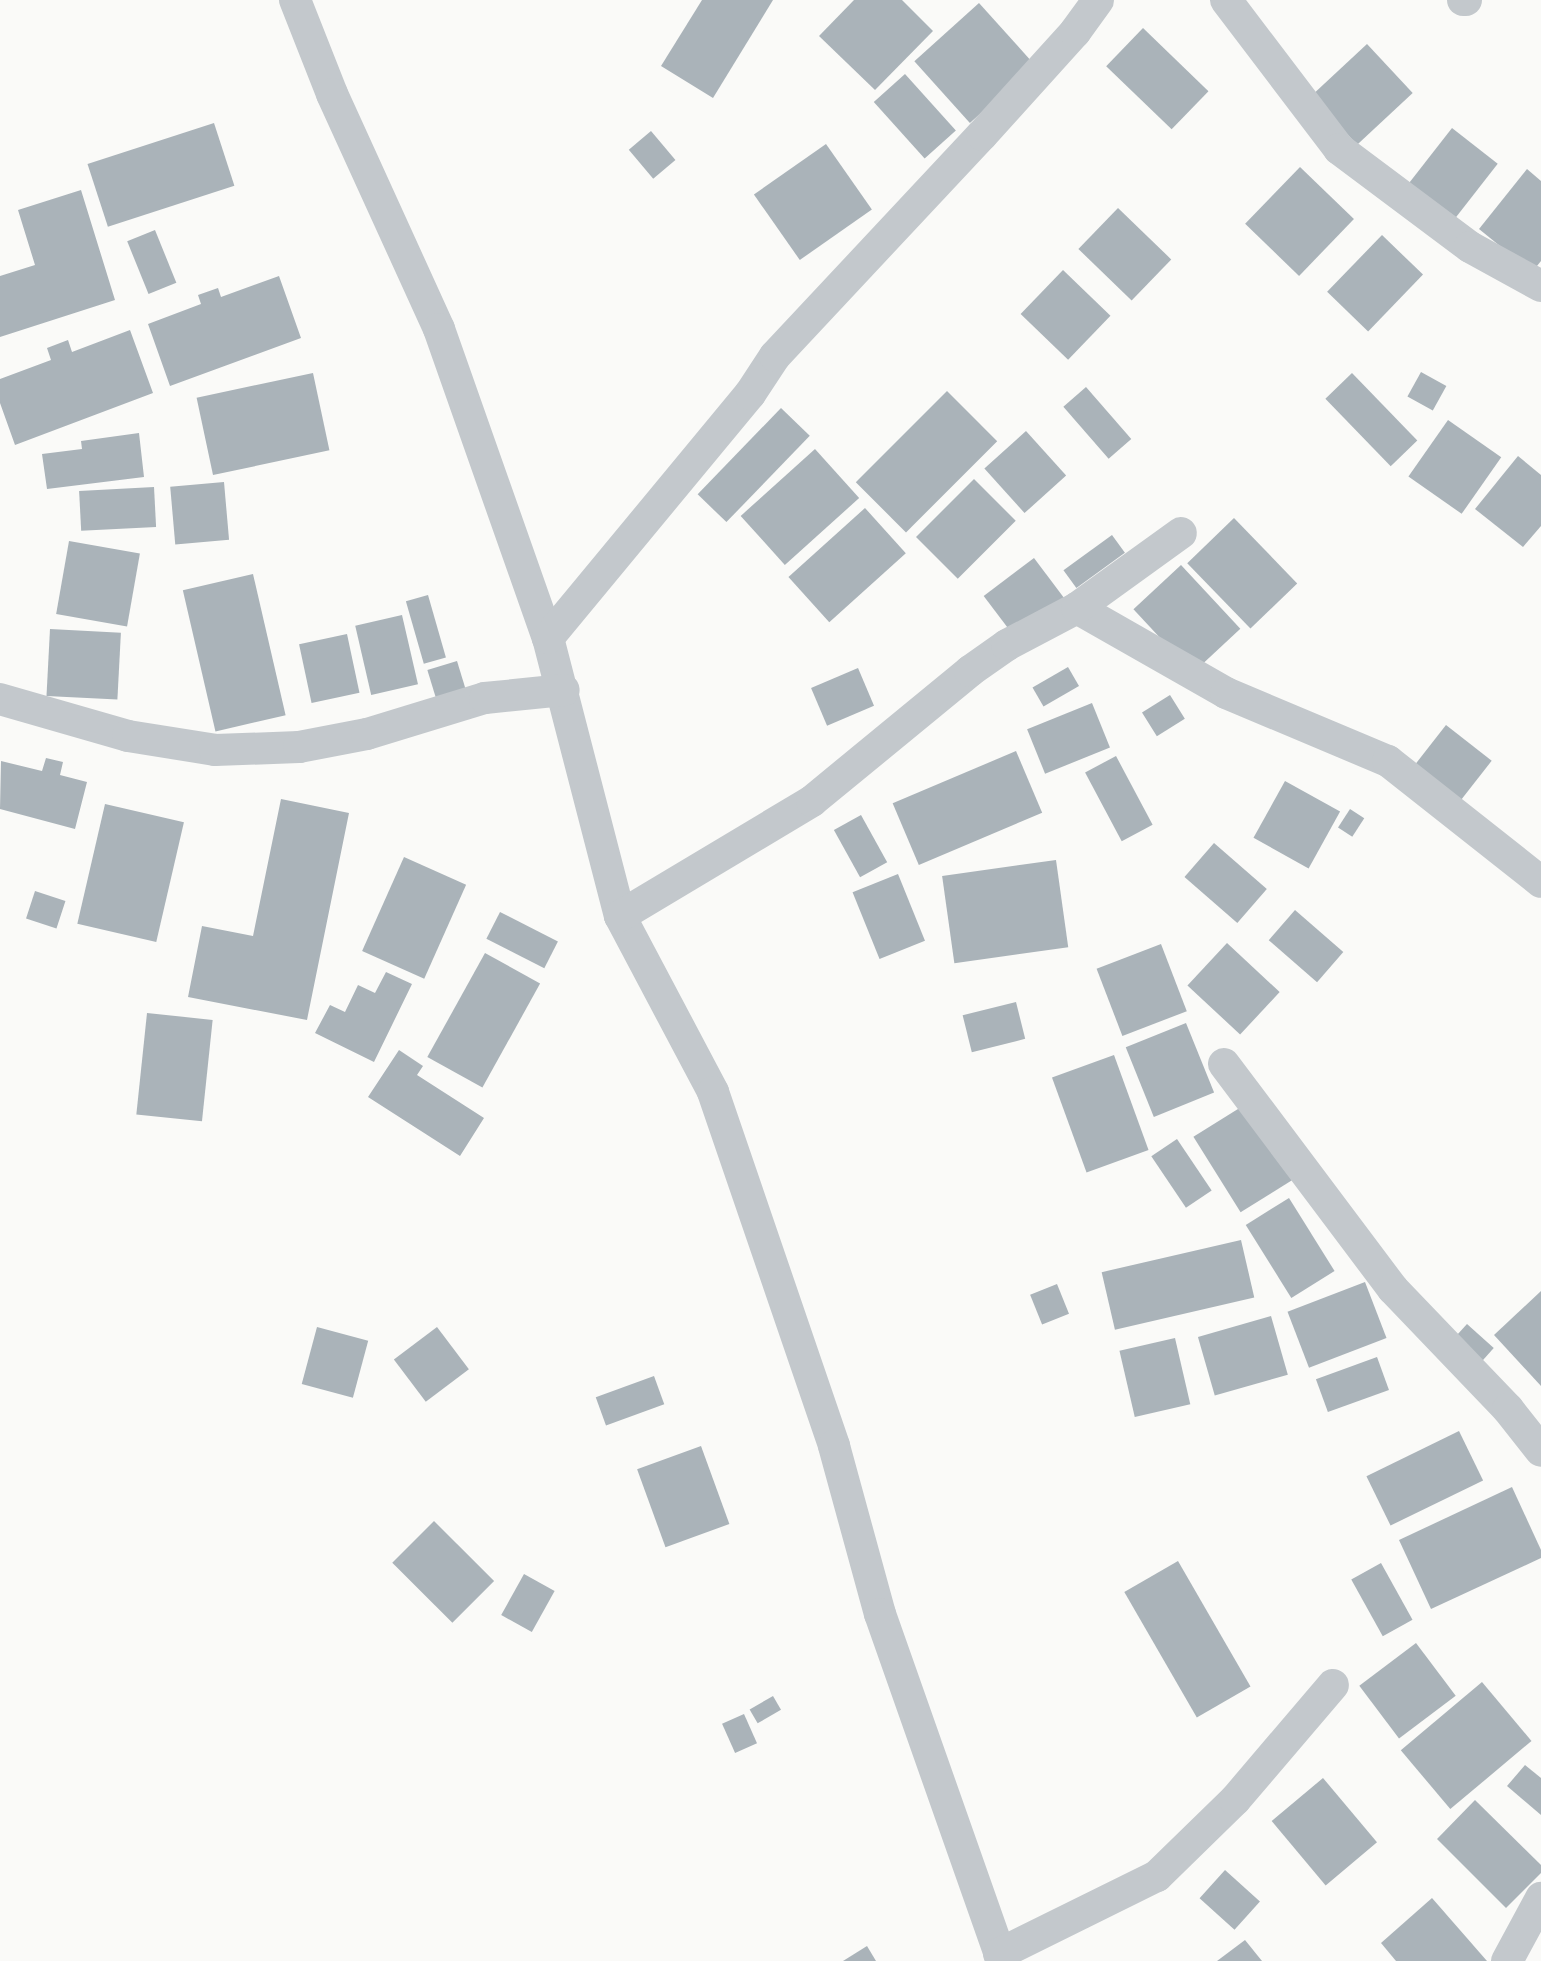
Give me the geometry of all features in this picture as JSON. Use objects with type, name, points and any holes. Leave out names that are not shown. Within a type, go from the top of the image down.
[{"type":"street","points":[[295,0],[332,94],[439,329],[548,638],[564,690],[620,916],[713,1092],[834,1446],[880,1614],[1001,1957],[1157,1876],[1235,1800],[1333,1685]]},
{"type":"street","points":[[1226,0],[1339,149],[1470,247],[1541,286]]},
{"type":"street","points":[[548,638],[750,394],[775,356],[982,135],[1075,32],[1096,1]]},
{"type":"street","points":[[620,916],[812,801],[970,671],[1007,645],[1077,608],[1181,533]]},
{"type":"street","points":[[1077,608],[1226,693],[1388,761],[1541,882]]},
{"type":"street","points":[[0,699],[128,736],[215,750],[299,747],[367,734],[485,698],[564,690]]},
{"type":"street","points":[[1224,1064],[1393,1289],[1508,1409],[1541,1451]]},
{"type":"street","points":[[1507,1961],[1541,1898]]},
{"type":"building","points":[[702,0],[773,0],[713,98],[661,66]]},
{"type":"building","points":[[854,0],[902,0],[933,31],[875,90],[819,36]]},
{"type":"building","points":[[979,3],[1035,65],[970,123],[914,61]]},
{"type":"building","points":[[1143,28],[1208,91],[1172,129],[1106,66]]},
{"type":"building","points":[[1367,44],[1413,93],[1357,145],[1311,96]]},
{"type":"building","points":[[905,74],[956,130],[925,159],[874,102]]},
{"type":"building","points":[[214,123],[234,186],[108,227],[88,164]]},
{"type":"building","points":[[1452,128],[1498,164],[1450,224],[1405,189]]},
{"type":"building","points":[[651,131],[675,160],[653,179],[629,150]]},
{"type":"building","points":[[826,144],[872,210],[800,260],[754,194]]},
{"type":"building","points":[[1300,167],[1354,219],[1299,276],[1245,224]]},
{"type":"building","points":[[1527,169],[1541,181],[1541,261],[1532,272],[1479,229]]},
{"type":"building","points":[[81,190],[115,300],[0,337],[0,276],[35,265],[18,210]]},
{"type":"building","points":[[1118,208],[1171,259],[1132,300],[1078,249]]},
{"type":"building","points":[[155,230],[176,283],[149,294],[127,241]]},
{"type":"building","points":[[1382,235],[1423,275],[1368,331],[1327,292]]},
{"type":"building","points":[[1063,270],[1110,316],[1068,360],[1021,314]]},
{"type":"building","points":[[279,276],[301,338],[170,386],[148,324],[201,304],[198,295],[218,288],[221,297]]},
{"type":"building","points":[[130,330],[153,393],[15,445],[0,403],[0,379],[51,360],[47,348],[68,340],[72,352]]},
{"type":"building","points":[[1421,372],[1446,386],[1433,411],[1407,396]]},
{"type":"building","points":[[313,373],[329,450],[213,475],[197,398]]},
{"type":"building","points":[[1352,373],[1417,441],[1391,466],[1325,399]]},
{"type":"building","points":[[1086,387],[1131,439],[1109,459],[1063,407]]},
{"type":"building","points":[[947,391],[997,441],[906,532],[856,482]]},
{"type":"building","points":[[781,408],[810,436],[726,522],[698,494]]},
{"type":"building","points":[[1448,420],[1501,457],[1462,514],[1408,477]]},
{"type":"building","points":[[1026,431],[1066,476],[1025,513],[984,468]]},
{"type":"building","points":[[139,433],[144,477],[47,489],[42,454],[82,449],[81,441]]},
{"type":"building","points":[[815,449],[859,498],[785,565],[741,516]]},
{"type":"building","points":[[1518,456],[1541,475],[1541,526],[1523,547],[1475,509]]},
{"type":"building","points":[[974,479],[1016,521],[958,579],[916,537]]},
{"type":"building","points":[[224,482],[229,540],[175,544],[170,487]]},
{"type":"building","points":[[154,487],[156,527],[81,531],[79,491]]},
{"type":"building","points":[[865,508],[906,553],[829,622],[788,577]]},
{"type":"building","points":[[1234,518],[1297,583],[1250,629],[1187,563]]},
{"type":"building","points":[[1112,535],[1125,553],[1076,588],[1063,570]]},
{"type":"building","points":[[69,541],[140,554],[127,626],[56,614]]},
{"type":"building","points":[[1034,558],[1064,598],[1014,636],[984,596]]},
{"type":"building","points":[[1181,565],[1240,629],[1193,673],[1133,609]]},
{"type":"building","points":[[253,574],[286,715],[215,731],[183,590]]},
{"type":"building","points":[[428,595],[446,657],[424,664],[406,601]]},
{"type":"building","points":[[402,615],[418,684],[371,695],[355,626]]},
{"type":"building","points":[[50,629],[121,633],[117,700],[46,696]]},
{"type":"building","points":[[347,634],[359,693],[312,703],[299,644]]},
{"type":"building","points":[[457,661],[467,694],[437,703],[427,670]]},
{"type":"building","points":[[1068,667],[1079,686],[1043,707],[1032,688]]},
{"type":"building","points":[[858,668],[874,706],[827,726],[811,688]]},
{"type":"building","points":[[1170,695],[1185,719],[1157,736],[1142,712]]},
{"type":"building","points":[[1092,703],[1110,748],[1045,774],[1027,729]]},
{"type":"building","points":[[1446,725],[1492,761],[1454,809],[1408,773]]},
{"type":"building","points":[[1016,751],[1042,813],[919,865],[893,803]]},
{"type":"building","points":[[1116,756],[1153,825],[1122,841],[1085,772]]},
{"type":"building","points":[[46,758],[63,762],[60,775],[87,782],[75,829],[0,809],[1,761],[42,771]]},
{"type":"building","points":[[1285,781],[1340,812],[1309,868],[1253,838]]},
{"type":"building","points":[[281,799],[349,813],[307,1020],[188,997],[202,926],[253,936]]},
{"type":"building","points":[[105,804],[184,822],[156,942],[77,924]]},
{"type":"building","points":[[1350,809],[1364,818],[1352,837],[1338,827]]},
{"type":"building","points":[[861,815],[887,862],[860,877],[834,830]]},
{"type":"building","points":[[1214,843],[1267,889],[1237,923],[1184,877]]},
{"type":"building","points":[[404,857],[466,885],[424,979],[362,951]]},
{"type":"building","points":[[1056,860],[1068,947],[954,963],[942,876]]},
{"type":"building","points":[[898,874],[925,941],[880,959],[853,892]]},
{"type":"building","points":[[35,891],[65,901],[56,928],[26,919]]},
{"type":"building","points":[[1295,910],[1343,952],[1317,982],[1269,940]]},
{"type":"building","points":[[500,912],[558,942],[544,968],[486,939]]},
{"type":"building","points":[[1227,943],[1280,992],[1240,1035],[1187,985]]},
{"type":"building","points":[[1161,944],[1187,1011],[1122,1036],[1097,969]]},
{"type":"building","points":[[485,953],[540,984],[482,1088],[427,1057]]},
{"type":"building","points":[[386,972],[412,984],[374,1062],[315,1033],[330,1005],[345,1012],[358,985],[375,993]]},
{"type":"building","points":[[1016,1002],[1025,1039],[972,1052],[963,1015]]},
{"type":"building","points":[[147,1013],[213,1020],[202,1121],[136,1114]]},
{"type":"building","points":[[1186,1023],[1214,1093],[1154,1117],[1126,1047]]},
{"type":"building","points":[[399,1050],[423,1066],[417,1075],[484,1118],[460,1156],[368,1097]]},
{"type":"building","points":[[1114,1055],[1149,1150],[1087,1172],[1052,1078]]},
{"type":"building","points":[[1246,1104],[1293,1179],[1241,1212],[1193,1137]]},
{"type":"building","points":[[1177,1139],[1212,1190],[1186,1208],[1151,1156]]},
{"type":"building","points":[[1289,1198],[1335,1271],[1291,1298],[1246,1225]]},
{"type":"building","points":[[1241,1240],[1254,1297],[1115,1330],[1102,1272]]},
{"type":"building","points":[[1365,1282],[1387,1338],[1309,1368],[1288,1312]]},
{"type":"building","points":[[1057,1284],[1069,1314],[1042,1325],[1030,1295]]},
{"type":"building","points":[[1541,1291],[1541,1386],[1494,1335]]},
{"type":"building","points":[[1271,1316],[1288,1375],[1215,1396],[1198,1337]]},
{"type":"building","points":[[1467,1324],[1494,1348],[1479,1364],[1452,1340]]},
{"type":"building","points":[[317,1327],[368,1341],[353,1398],[302,1384]]},
{"type":"building","points":[[437,1327],[469,1369],[426,1402],[394,1359]]},
{"type":"building","points":[[1175,1338],[1190,1404],[1135,1417],[1119,1351]]},
{"type":"building","points":[[1377,1357],[1389,1390],[1328,1412],[1316,1379]]},
{"type":"building","points":[[654,1376],[664,1404],[606,1425],[596,1397]]},
{"type":"building","points":[[1459,1431],[1483,1480],[1391,1526],[1366,1476]]},
{"type":"building","points":[[701,1446],[729,1524],[665,1547],[637,1469]]},
{"type":"building","points":[[1512,1487],[1541,1550],[1541,1558],[1431,1609],[1399,1540]]},
{"type":"building","points":[[434,1521],[494,1581],[452,1623],[392,1563]]},
{"type":"building","points":[[1178,1561],[1250,1687],[1197,1718],[1124,1592]]},
{"type":"building","points":[[1381,1563],[1413,1620],[1383,1636],[1351,1579]]},
{"type":"building","points":[[524,1574],[555,1591],[532,1632],[501,1615]]},
{"type":"building","points":[[1416,1643],[1456,1696],[1399,1738],[1359,1686]]},
{"type":"building","points":[[1482,1682],[1531,1741],[1450,1809],[1401,1750]]},
{"type":"building","points":[[773,1696],[781,1710],[758,1723],[750,1709]]},
{"type":"building","points":[[744,1714],[757,1743],[735,1753],[722,1724]]},
{"type":"building","points":[[1525,1765],[1541,1778],[1541,1815],[1507,1786]]},
{"type":"building","points":[[1323,1778],[1377,1842],[1326,1885],[1272,1821]]},
{"type":"building","points":[[1475,1800],[1541,1865],[1541,1873],[1506,1908],[1437,1839]]},
{"type":"building","points":[[1225,1870],[1260,1901],[1235,1930],[1200,1898]]},
{"type":"building","points":[[1432,1898],[1487,1961],[1396,1961],[1381,1943]]},
{"type":"building","points":[[1245,1940],[1262,1961],[1217,1961]]},
{"type":"building","points":[[867,1946],[876,1961],[843,1961]]}]
